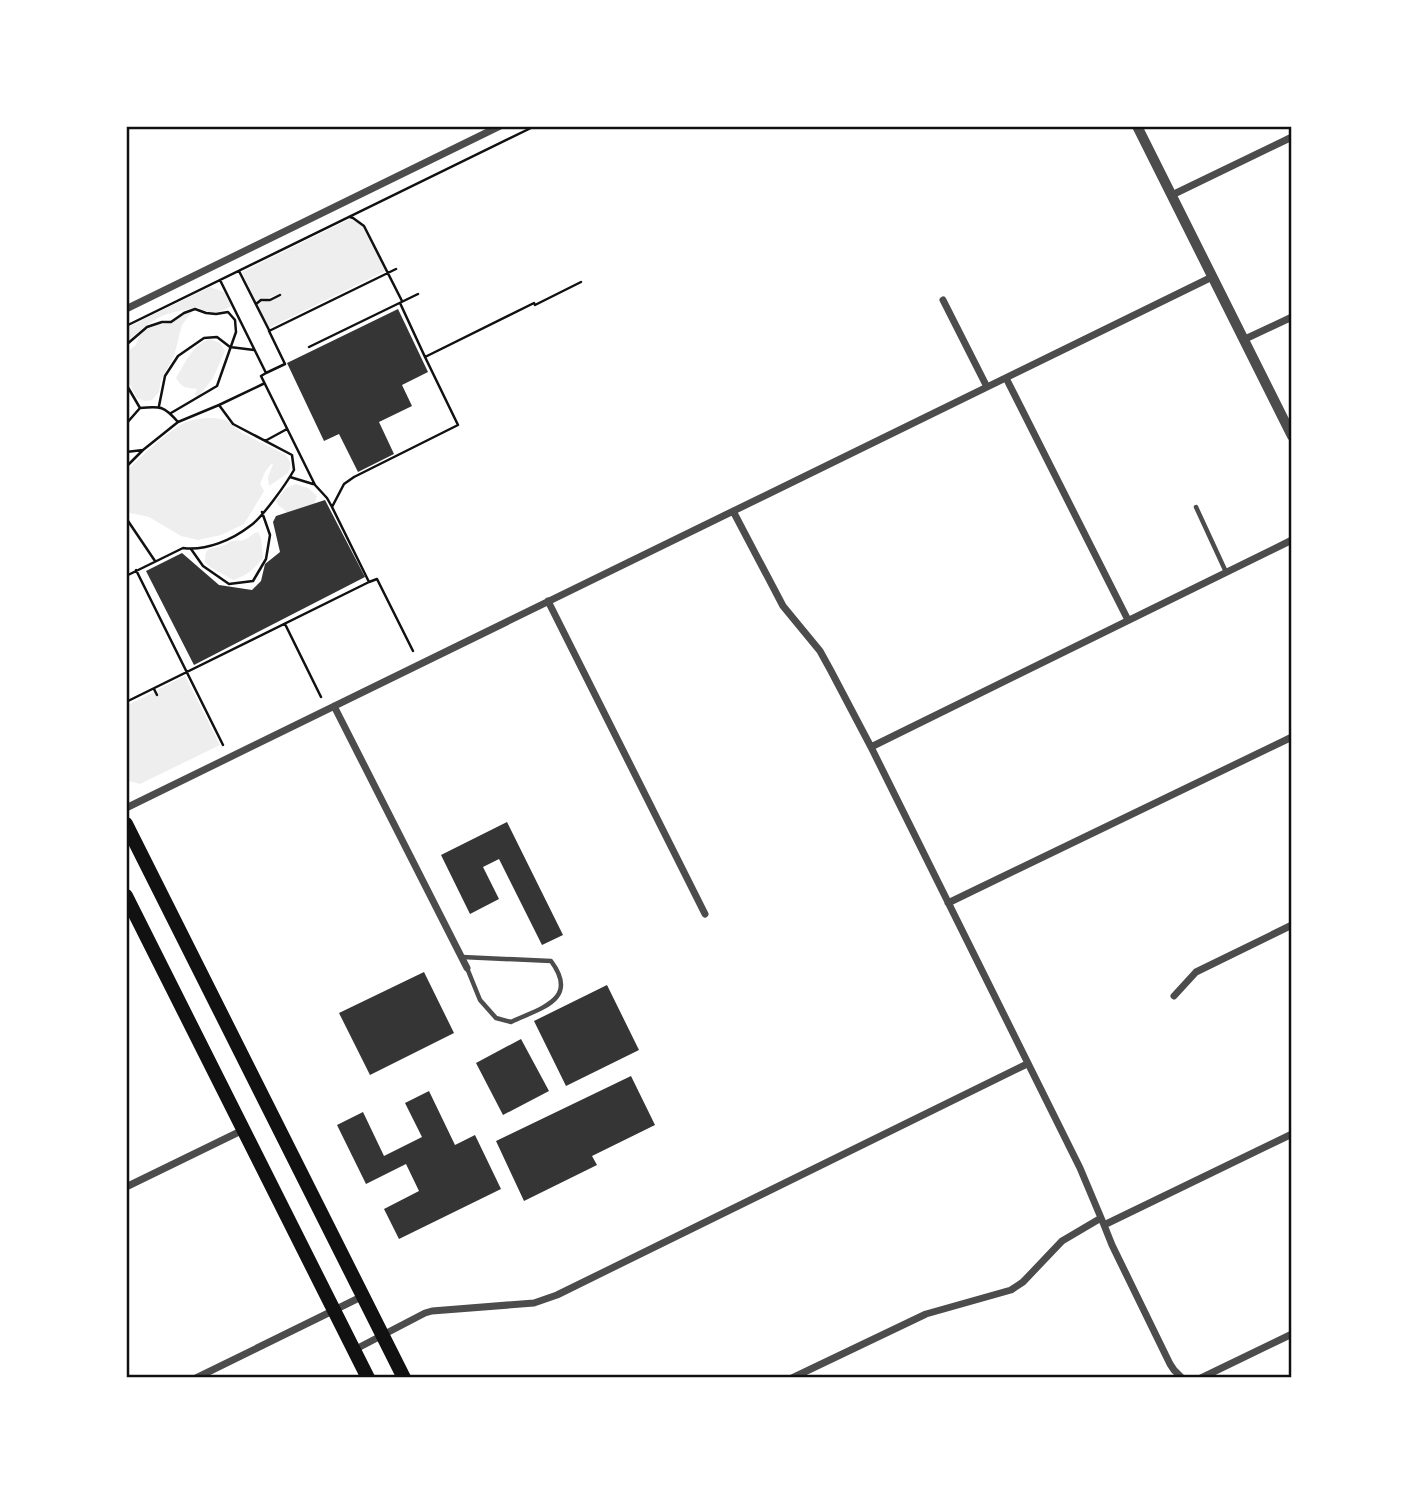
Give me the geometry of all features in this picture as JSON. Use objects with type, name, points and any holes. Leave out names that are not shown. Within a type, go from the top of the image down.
[{"type":"highway","points":[[126,824],[130,839],[404,1378]]},
{"type":"highway","points":[[126,896],[368,1378]]},
{"type":"street","points":[[126,309],[500,126]]},
{"type":"street","points":[[1137,126],[1292,436]]},
{"type":"street","points":[[1172,195],[1292,137]]},
{"type":"street","points":[[126,808],[1212,277]]},
{"type":"street","points":[[943,300],[987,387]]},
{"type":"street","points":[[1243,340],[1292,317]]},
{"type":"street","points":[[1006,378],[1128,620]]},
{"type":"street","points":[[733,511],[783,606],[820,651],[871,747],[1080,1168],[1112,1245],[1170,1364],[1182,1378]]},
{"type":"street","points":[[871,747],[1292,540]]},
{"type":"street","points":[[548,601],[705,914]]},
{"type":"street","points":[[334,706],[467,968]]},
{"type":"street","points":[[948,903],[1292,737]]},
{"type":"street","points":[[1174,996],[1196,972],[1292,925]]},
{"type":"street","points":[[354,1350],[432,1311],[534,1303],[557,1295],[1027,1064]]},
{"type":"street","points":[[126,1187],[243,1130]]},
{"type":"street","points":[[792,1378],[915,1319],[1011,1290],[1023,1282],[1062,1241],[1292,1134]]},
{"type":"street","points":[[196,1378],[363,1296]]},
{"type":"street","points":[[1201,1378],[1292,1334]]},
{"type":"lane","points":[[1196,507],[1226,572]]},
{"type":"lane","points":[[461,957],[551,961],[559,972],[563,985],[552,1002],[511,1022],[496,1018],[480,1000],[467,968]]},
{"type":"path","points":[[126,326],[535,126]]},
{"type":"path","points":[[332,507],[344,484],[354,477],[458,425],[364,226],[349,217]]},
{"type":"path","points":[[269,331],[396,269]]},
{"type":"path","points":[[239,271],[285,364],[261,376],[301,457],[332,507],[369,582]]},
{"type":"path","points":[[220,280],[266,373]]},
{"type":"path","points":[[425,357],[581,282]]},
{"type":"path","points":[[309,347],[418,294]]},
{"type":"path","points":[[256,304],[280,295]]},
{"type":"path","points":[[126,345],[147,327],[171,322],[195,309],[206,313],[228,312],[235,320],[236,332],[217,386],[171,413]]},
{"type":"path","points":[[159,406],[165,376],[178,356],[204,338],[217,337],[230,347],[255,350]]},
{"type":"path","points":[[126,467],[178,422],[265,383]]},
{"type":"path","points":[[126,384],[141,408]]},
{"type":"path","points":[[126,576],[183,548],[191,549],[223,542],[252,525],[294,470],[292,455],[233,424],[219,405]]},
{"type":"path","points":[[126,424],[141,408],[159,406],[171,413],[178,422]]},
{"type":"path","points":[[265,441],[288,429]]},
{"type":"path","points":[[126,452],[143,450]]},
{"type":"path","points":[[293,461],[301,457]]},
{"type":"path","points":[[290,477],[316,485]]},
{"type":"path","points":[[191,549],[204,566],[229,584],[253,581],[265,559],[270,535],[262,512]]},
{"type":"path","points":[[126,518],[155,561]]},
{"type":"path","points":[[136,570],[223,745]]},
{"type":"path","points":[[126,702],[377,579],[413,651]]},
{"type":"path","points":[[285,624],[321,697]]},
{"type":"path","points":[[154,689],[158,695]]},
{"type":"shaded area","points":[[350,219],[363,227],[385,271],[269,328],[257,304],[280,295],[256,302],[242,272]]},
{"type":"shaded area","points":[[210,287],[224,292],[231,306],[214,312],[197,307],[167,314],[150,323],[126,342],[126,328]]},
{"type":"shaded area","points":[[192,312],[182,325],[174,356],[161,380],[159,392],[152,400],[137,398],[126,377],[126,353],[136,345],[140,335],[147,329],[171,323],[185,313]]},
{"type":"shaded area","points":[[210,339],[220,343],[225,351],[213,378],[199,396],[196,396],[197,389],[185,387],[176,378],[194,350]]},
{"type":"shaded area","points":[[197,419],[226,420],[242,433],[286,455],[291,464],[288,473],[269,486],[268,477],[272,463],[260,484],[264,491],[244,524],[221,535],[198,540],[181,536],[149,517],[126,512],[126,472],[182,424]]},
{"type":"shaded area","points":[[296,484],[308,488],[317,496],[314,504],[287,513],[276,501],[286,488]]},
{"type":"shaded area","points":[[258,532],[263,558],[242,576],[233,580],[205,562],[209,549],[244,540]]},
{"type":"shaded area","points":[[185,676],[220,745],[140,784],[126,780],[126,706],[154,692],[156,696],[159,695],[157,690]]},
{"type":"building","points":[[398,309],[428,372],[402,385],[412,406],[379,422],[394,454],[358,472],[339,434],[324,441],[287,363]]},
{"type":"building","points":[[325,500],[365,577],[194,665],[146,571],[182,553],[219,585],[252,590],[261,581],[265,564],[280,552],[273,522],[276,516]]},
{"type":"building","points":[[507,822],[563,935],[542,945],[499,859],[483,867],[499,899],[470,914],[441,855]]},
{"type":"building","points":[[424,972],[454,1033],[370,1075],[339,1013]]},
{"type":"building","points":[[607,985],[639,1050],[566,1086],[534,1021]]},
{"type":"building","points":[[521,1039],[549,1091],[503,1115],[476,1063]]},
{"type":"building","points":[[631,1076],[655,1125],[592,1156],[597,1165],[524,1201],[496,1141]]},
{"type":"building","points":[[429,1091],[455,1145],[475,1135],[501,1189],[399,1239],[384,1209],[419,1191],[406,1164],[366,1184],[337,1125],[363,1112],[384,1156],[422,1137],[405,1103]]}]
